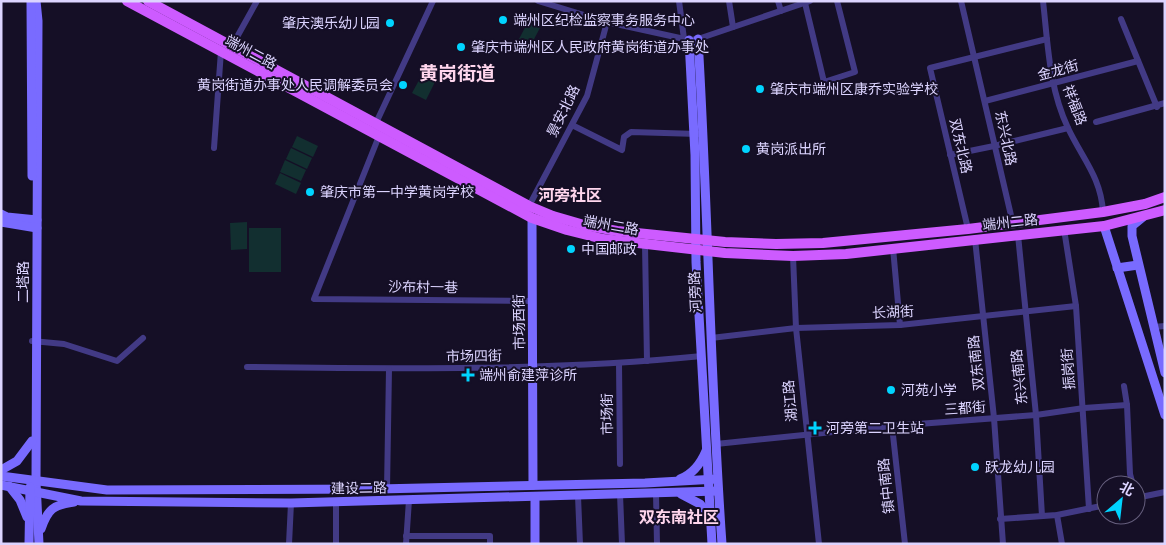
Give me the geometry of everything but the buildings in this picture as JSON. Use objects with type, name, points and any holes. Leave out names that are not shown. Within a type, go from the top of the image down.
[{"type":"main road","name":"端州二路","points":[[127,1],[145,4],[232,46],[529,206],[553,216],[584,225],[617,231],[695,239],[706,245],[793,256],[846,254],[1104,226],[1165,210]]},
{"type":"main road","name":"端州二路","points":[[145,4],[221,51],[532,218],[576,233],[603,239],[695,250],[706,245]]},
{"type":"main road","name":"端州二路","points":[[725,247],[823,243],[1012,224],[1103,212],[1145,204],[1165,197]]},
{"type":"main road","points":[[662,246],[664,235]]},
{"type":"street","points":[[232,46],[257,1]]},
{"type":"street","points":[[376,123],[433,1]]},
{"type":"street","points":[[538,1],[607,22],[691,39],[808,2],[824,82],[856,72],[837,1]]},
{"type":"street","name":"河旁路","points":[[679,1],[691,39],[699,134],[711,338],[713,479],[722,544]]},
{"type":"street","points":[[728,1],[732,27]]},
{"type":"street","points":[[778,1],[781,11]]},
{"type":"street","name":"东兴北路","points":[[961,1],[1012,224]]},
{"type":"street","name":"祥福路","points":[[1044,1],[1052,84],[1068,128],[1094,173],[1102,196],[1103,212]]},
{"type":"street","name":"二塔路","points":[[34,224],[38,2]]},
{"type":"street","name":"二塔路","points":[[33,481],[34,224],[38,2]]},
{"type":"street","points":[[1121,19],[1157,106]]},
{"type":"street","name":"景安北路","points":[[529,206],[587,96],[607,22]]},
{"type":"street","points":[[974,57],[1047,39]]},
{"type":"street","points":[[214,148],[221,51]]},
{"type":"street","name":"双东北路","points":[[968,229],[930,68],[974,57]]},
{"type":"street","name":"金龙街","points":[[985,100],[1138,61]]},
{"type":"street","points":[[1096,122],[1165,103]]},
{"type":"street","points":[[572,124],[622,150],[624,137],[631,132],[699,134]]},
{"type":"street","points":[[950,155],[1068,128]]},
{"type":"street","name":"河旁路","points":[[699,134],[695,250],[702,356],[712,446]]},
{"type":"street","name":"沙布村一巷","points":[[379,136],[314,299],[532,302]]},
{"type":"street","points":[[1,214],[34,224]]},
{"type":"street","points":[[1143,217],[1132,226],[1132,236],[1165,373]]},
{"type":"street","name":"市场西街","points":[[532,218],[533,485]]},
{"type":"street","points":[[1,222],[34,224]]},
{"type":"street","points":[[1104,226],[1165,415]]},
{"type":"street","name":"振岗街","points":[[1064,229],[1076,306],[1089,509]]},
{"type":"street","name":"东兴南路","points":[[1018,235],[1036,415],[1042,516]]},
{"type":"street","name":"双东南路","points":[[975,240],[994,418],[1003,544]]},
{"type":"street","points":[[645,245],[647,361]]},
{"type":"street","points":[[893,248],[900,325]]},
{"type":"street","name":"湖江路","points":[[793,256],[796,328],[819,544]]},
{"type":"street","points":[[1117,268],[1138,265]]},
{"type":"street","name":"长湖街","points":[[711,338],[796,328],[900,325],[1076,306]]},
{"type":"street","points":[[1153,327],[1165,326]]},
{"type":"street","points":[[34,341],[64,344],[117,361],[143,338]]},
{"type":"street","name":"二塔路","points":[[33,481],[34,341]]},
{"type":"street","name":"市场四街","points":[[247,367],[389,369],[533,368],[702,356]]},
{"type":"street","name":"市场街","points":[[619,363],[620,464]]},
{"type":"street","points":[[387,488],[389,369]]},
{"type":"street","points":[[1124,386],[1127,405],[1130,475]]},
{"type":"street","name":"三都街","points":[[712,446],[806,434],[1036,415],[1084,408],[1127,405]]},
{"type":"street","name":"镇中南路","points":[[892,426],[905,544]]},
{"type":"street","points":[[1,470],[17,461],[32,440]]},
{"type":"street","points":[[675,480],[685,477],[696,467],[712,446]]},
{"type":"street","name":"建设二路","points":[[1,476],[107,490],[387,488],[645,483],[713,479]]},
{"type":"street","points":[[33,481],[39,540]]},
{"type":"street","points":[[645,483],[646,494]]},
{"type":"street","points":[[5,486],[20,500],[29,522]]},
{"type":"street","name":"建设二路","points":[[5,486],[81,501],[291,503],[714,491]]},
{"type":"street","points":[[106,501],[105,493],[107,490]]},
{"type":"street","name":"河旁路","points":[[712,544],[710,516],[714,491]]},
{"type":"street","points":[[29,544],[29,522],[34,492]]},
{"type":"street","points":[[1146,496],[1165,492]]},
{"type":"street","points":[[656,493],[657,544]]},
{"type":"street","points":[[678,493],[700,504],[710,516]]},
{"type":"street","points":[[620,494],[622,544]]},
{"type":"street","points":[[578,496],[580,544]]},
{"type":"street","points":[[535,497],[535,544]]},
{"type":"street","points":[[406,544],[409,500]]},
{"type":"street","points":[[39,540],[46,514],[51,509],[64,503],[81,501]]},
{"type":"street","points":[[336,502],[336,544]]},
{"type":"street","points":[[289,544],[291,503]]},
{"type":"street","points":[[1000,519],[1057,515],[1096,507]]},
{"type":"street","points":[[1057,515],[1062,544]]},
{"type":"street","points":[[406,536],[490,536],[490,544]]},
{"type":"green space","points":[[530,18],[542,24],[531,45],[519,39]]},
{"type":"green space","points":[[424,71],[437,78],[426,100],[412,93]]},
{"type":"green space","points":[[297,136],[318,146],[313,157],[292,147]]},
{"type":"green space","points":[[291,148],[312,158],[307,169],[286,159]]},
{"type":"green space","points":[[285,160],[306,170],[301,181],[280,172]]},
{"type":"green space","points":[[280,173],[301,183],[296,194],[275,184]]},
{"type":"green space","points":[[247,222],[247,249],[231,250],[230,223]]},
{"type":"green space","points":[[249,228],[281,228],[281,272],[249,272]]},
{"type":"place","name":"端州区纪检监察事务服务中心","points":[[503,20]]},
{"type":"place","name":"肇庆澳乐幼儿园","points":[[390,23]]},
{"type":"place","name":"肇庆市端州区人民政府黄岗街道办事处","points":[[461,47]]},
{"type":"place","name":"黄岗街道办事处人民调解委员会","points":[[403,85]]},
{"type":"place","name":"肇庆市端州区康乔实验学校","points":[[760,89]]},
{"type":"place","name":"黄岗派出所","points":[[746,149]]},
{"type":"place","name":"肇庆市第一中学黄岗学校","points":[[310,192]]},
{"type":"place","name":"中国邮政","points":[[571,249]]},
{"type":"place","name":"端州俞建萍诊所","points":[[468,375]]},
{"type":"place","name":"河苑小学","points":[[891,390]]},
{"type":"place","name":"河旁第二卫生站","points":[[815,428]]},
{"type":"place","name":"跃龙幼儿园","points":[[975,467]]},
{"type":"district","name":"黄岗街道","points":[[457,73]]},
{"type":"district","name":"河旁社区","points":[[570,195]]},
{"type":"district","name":"双东南社区","points":[[679,517]]}]
